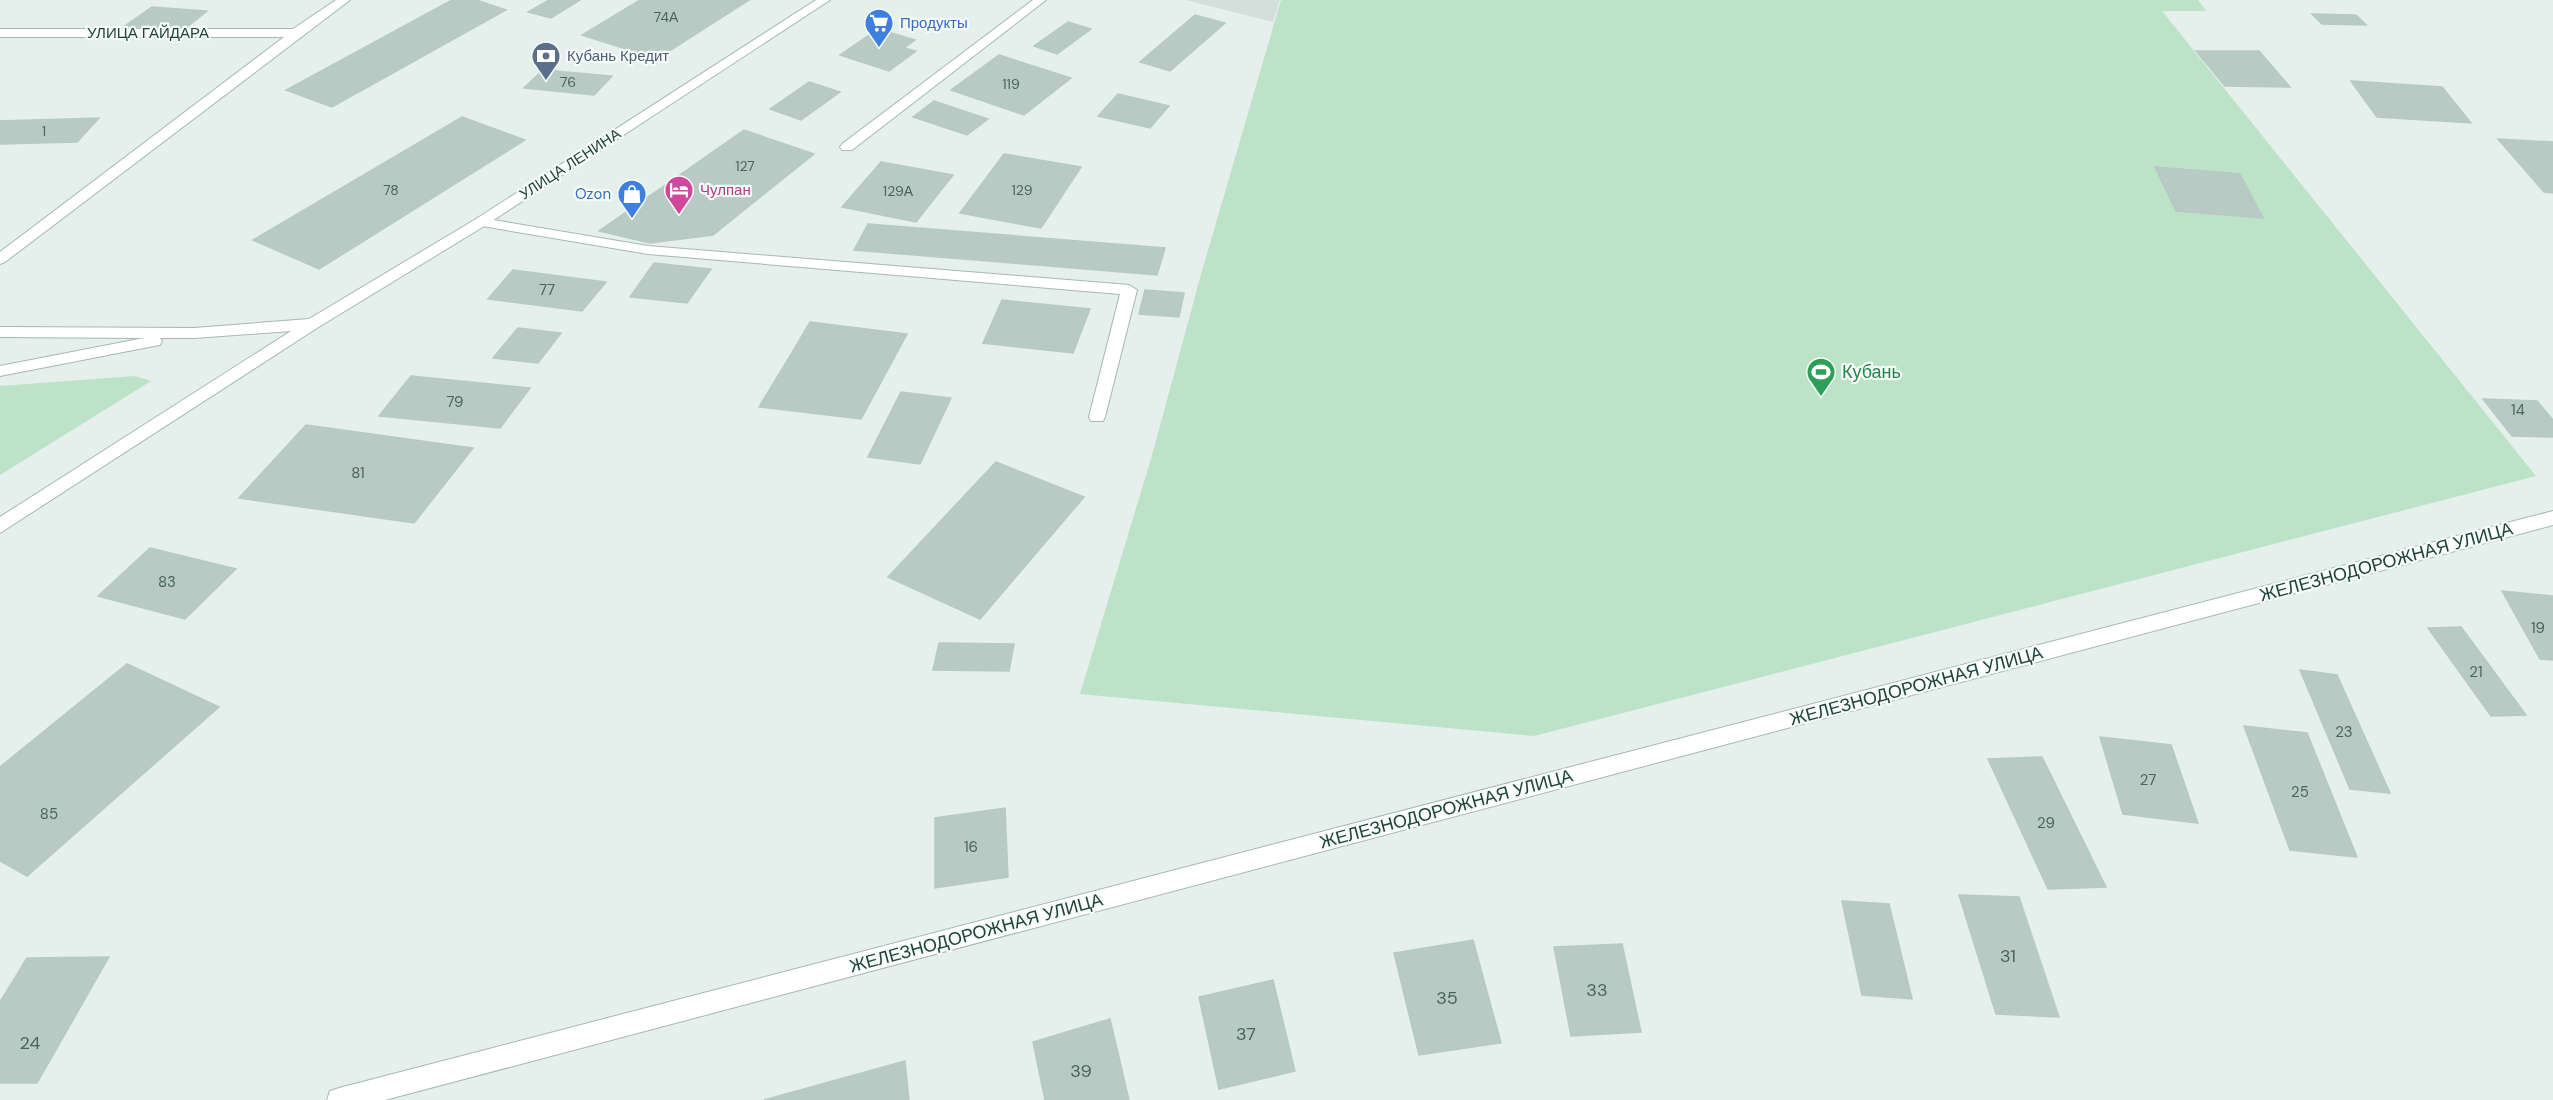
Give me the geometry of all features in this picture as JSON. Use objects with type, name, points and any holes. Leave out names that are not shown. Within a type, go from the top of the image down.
[{"type":"street","points":[[0,259],[296,33],[344,0]]},
{"type":"street","name":"УЛИЦА ЛЕНИНА","points":[[0,526],[312,324],[481,222],[824,0]]},
{"type":"street","points":[[848,147],[1040,0]]},
{"type":"street","name":"УЛИЦА ГАЙДАРА","points":[[0,33],[296,33]]},
{"type":"street","points":[[481,222],[648,250],[1129,290],[1097,417]]},
{"type":"street","points":[[0,332],[194,333],[312,324]]},
{"type":"street","points":[[0,371],[194,333]]},
{"type":"street","name":"ЖЕЛЕЗНОДОРОЖНАЯ УЛИЦА","points":[[339,1100],[2553,518]]},
{"type":"shaded area","points":[[1186,0],[1280,0],[1273,22]]},
{"type":"green space","name":"Кубань","points":[[1281,0],[2198,0],[2206,11],[2162,11],[2536,476],[1534,736],[1080,694],[1153,452],[1200,278]]},
{"type":"green space","points":[[135,376],[151,381],[0,475],[0,386]]},
{"type":"building","points":[[452,0],[476,0],[506,10],[332,107],[286,90]]},
{"type":"building","points":[[549,0],[580,0],[551,18],[528,12]]},
{"type":"building","points":[[640,0],[749,0],[657,59],[582,35]]},
{"type":"building","points":[[152,7],[207,11],[182,31],[125,26]]},
{"type":"building","points":[[2312,14],[2356,15],[2366,25],[2322,24]]},
{"type":"building","points":[[1195,15],[1225,23],[1170,71],[1140,62]]},
{"type":"building","points":[[1068,22],[1091,29],[1057,54],[1034,46]]},
{"type":"building","name":"Продукты","points":[[878,29],[915,40],[904,48],[916,51],[889,71],[840,55]]},
{"type":"building","points":[[2196,51],[2259,51],[2290,87],[2225,86]]},
{"type":"building","points":[[999,55],[1071,78],[1024,115],[951,90]]},
{"type":"building","points":[[543,70],[612,76],[594,95],[524,88]]},
{"type":"building","points":[[2351,81],[2442,87],[2471,123],[2377,117]]},
{"type":"building","points":[[809,82],[840,92],[801,120],[770,109]]},
{"type":"building","points":[[1118,94],[1169,106],[1150,128],[1098,116]]},
{"type":"building","points":[[934,101],[988,119],[967,135],[913,117]]},
{"type":"building","points":[[462,117],[525,140],[319,269],[253,240]]},
{"type":"building","points":[[99,118],[77,142],[0,144],[0,121]]},
{"type":"building","name":"Чулпан","points":[[744,130],[814,154],[749,206],[674,179]]},
{"type":"building","points":[[2498,139],[2553,142],[2553,193],[2544,192]]},
{"type":"building","points":[[1004,154],[1081,167],[1041,228],[960,213]]},
{"type":"building","points":[[881,162],[953,175],[916,222],[842,207]]},
{"type":"building","points":[[2155,167],[2240,174],[2263,218],[2176,211]]},
{"type":"building","name":"Чулпан","points":[[674,179],[749,206],[713,235],[650,243],[599,231]]},
{"type":"building","points":[[868,224],[1165,248],[1157,275],[854,250]]},
{"type":"building","points":[[654,263],[711,269],[687,303],[630,297]]},
{"type":"building","points":[[513,270],[606,282],[582,311],[488,299]]},
{"type":"building","points":[[1145,290],[1184,293],[1179,317],[1139,314]]},
{"type":"building","points":[[1002,300],[1090,309],[1073,353],[983,343]]},
{"type":"building","points":[[810,322],[907,334],[894,358],[796,346]]},
{"type":"building","points":[[518,328],[561,333],[538,363],[493,358]]},
{"type":"building","points":[[796,346],[894,358],[861,419],[759,407]]},
{"type":"building","points":[[411,376],[530,388],[500,428],[379,416]]},
{"type":"building","points":[[901,392],[951,398],[920,464],[868,457]]},
{"type":"building","points":[[2483,399],[2537,401],[2553,420],[2553,437],[2512,436]]},
{"type":"building","points":[[306,425],[473,448],[414,523],[239,498]]},
{"type":"building","points":[[996,462],[1084,497],[980,619],[888,577]]},
{"type":"building","points":[[150,548],[236,569],[185,619],[98,596]]},
{"type":"building","points":[[2502,591],[2553,596],[2553,660],[2540,659]]},
{"type":"building","points":[[2461,627],[2526,715],[2491,716],[2428,628]]},
{"type":"building","points":[[939,643],[1014,644],[1009,671],[933,670]]},
{"type":"building","points":[[127,664],[219,707],[27,876],[0,861],[0,767]]},
{"type":"building","points":[[2300,670],[2337,675],[2390,793],[2350,789]]},
{"type":"building","points":[[2244,726],[2307,733],[2357,857],[2290,850]]},
{"type":"building","points":[[2100,737],[2171,745],[2198,823],[2123,814]]},
{"type":"building","points":[[2042,757],[2106,887],[2048,889],[1988,759]]},
{"type":"building","points":[[1005,808],[1008,877],[935,888],[935,818]]},
{"type":"building","points":[[1959,895],[2019,897],[2059,1017],[1996,1014]]},
{"type":"building","points":[[1842,901],[1889,904],[1912,999],[1862,995]]},
{"type":"building","points":[[1473,940],[1501,1043],[1419,1055],[1394,953]]},
{"type":"building","points":[[1622,944],[1641,1032],[1571,1036],[1554,947]]},
{"type":"building","points":[[109,957],[37,1083],[0,1083],[0,1002],[27,958]]},
{"type":"building","points":[[1273,980],[1295,1071],[1219,1089],[1199,997]]},
{"type":"building","points":[[1110,1019],[1129,1100],[1045,1100],[1033,1042]]},
{"type":"building","points":[[905,1061],[909,1100],[764,1100]]},
{"type":"place","name":"Продукты","points":[[879,48]]},
{"type":"place","name":"Кубань Кредит","points":[[546,82]]},
{"type":"place","name":"Чулпан","points":[[679,216]]},
{"type":"place","name":"Ozon","points":[[632,220]]},
{"type":"place","name":"Кубань","points":[[1821,398]]}]
